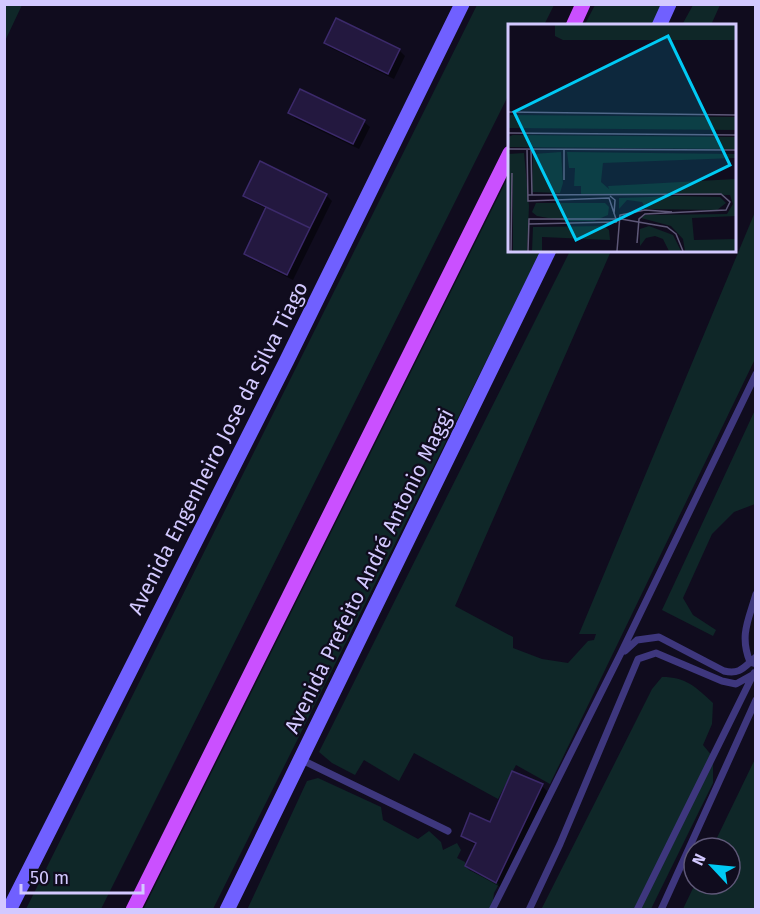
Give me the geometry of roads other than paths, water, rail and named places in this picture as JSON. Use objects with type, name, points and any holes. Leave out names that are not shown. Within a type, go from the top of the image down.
[{"type":"main road","points":[[574,24],[583,4]]},
{"type":"main road","points":[[133,909],[508,157]]},
{"type":"street","name":"Avenida Engenheiro Jose da Silva Tiago","points":[[9,909],[286,360],[462,4]]},
{"type":"street","points":[[660,24],[669,4]]},
{"type":"street","name":"Avenida Prefeito André Antonio Maggi","points":[[227,909],[548,252]]},
{"type":"lane","points":[[492,909],[620,655],[756,374]]},
{"type":"lane","points":[[620,655],[637,640],[659,637],[724,670],[732,673],[741,671],[754,661],[745,649],[744,633],[756,594]]},
{"type":"lane","points":[[529,909],[560,844],[638,659],[656,654],[722,681],[736,684],[755,672]]},
{"type":"lane","points":[[637,909],[755,672]]},
{"type":"lane","points":[[661,909],[756,700]]},
{"type":"lane","points":[[300,759],[448,831]]}]
